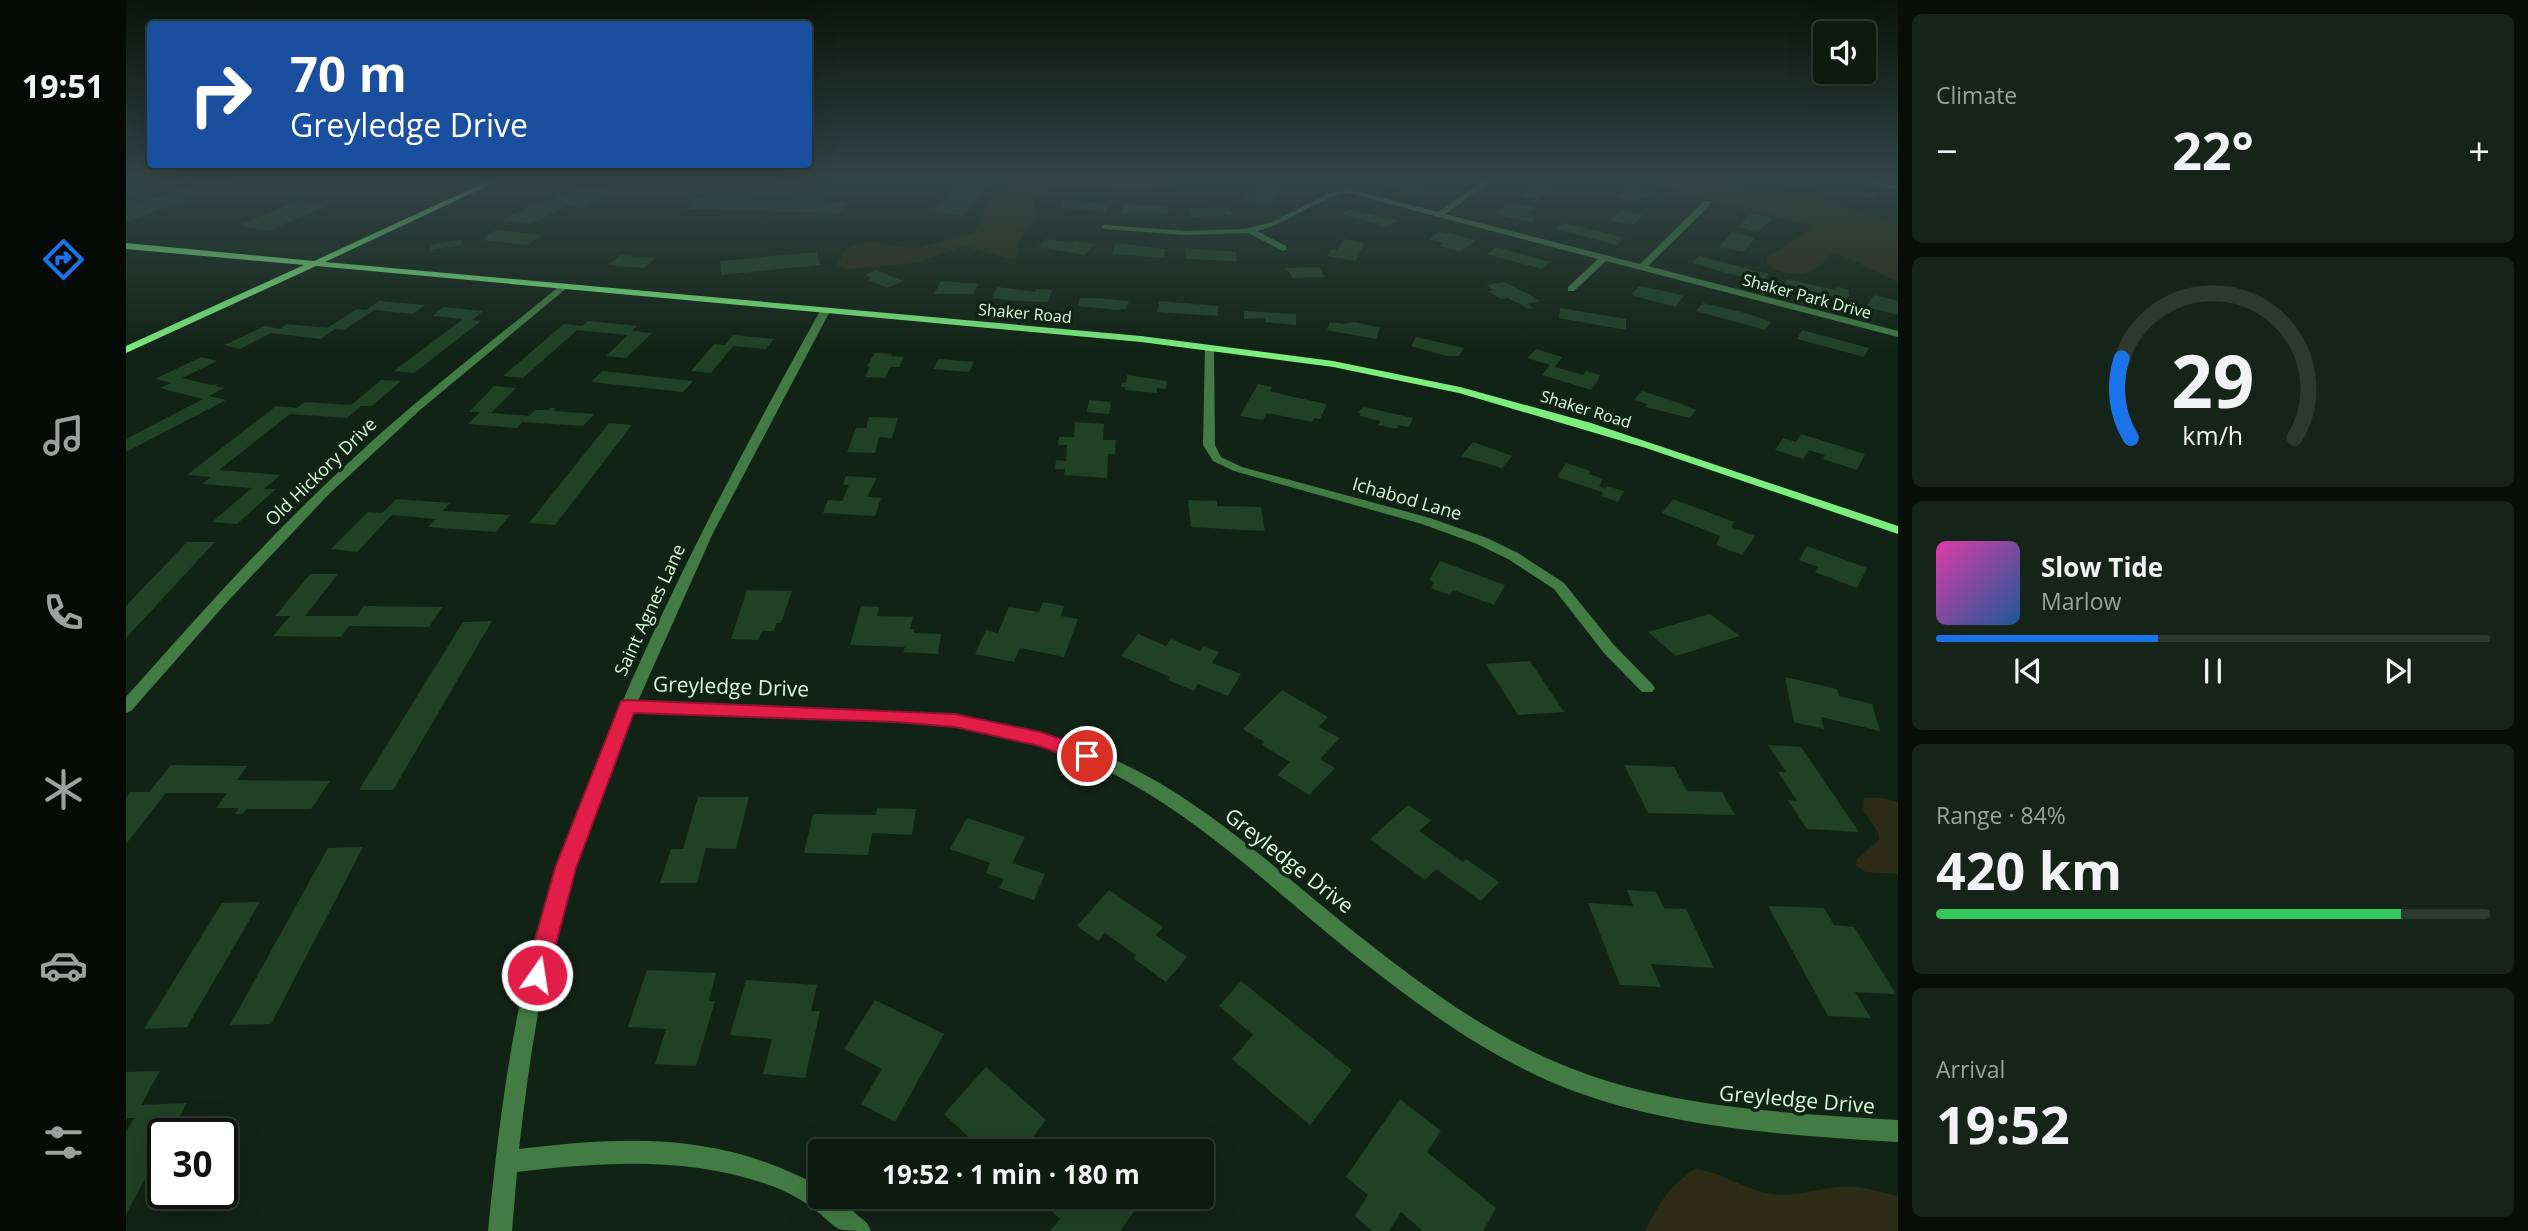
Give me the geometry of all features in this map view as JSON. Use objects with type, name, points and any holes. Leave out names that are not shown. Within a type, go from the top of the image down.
[{"type":"main road","points":[[126,351],[369,238]]},
{"type":"main road","name":"Shaker Road","points":[[126,246],[1209,348],[1370,371],[1518,405],[1662,449],[1898,530]]},
{"type":"street","points":[[1264,238],[1283,248]]},
{"type":"street","name":"Shaker Park Drive","points":[[1531,238],[1898,334]]},
{"type":"street","points":[[1642,267],[1671,238]]},
{"type":"street","points":[[1570,289],[1604,258]]},
{"type":"street","name":"Old Hickory Drive","points":[[126,707],[223,596],[309,506],[394,427],[564,287]]},
{"type":"street","name":"Saint Agnes Lane","points":[[500,1231],[506,1162],[527,1019],[545,935],[565,868],[627,706],[729,491],[825,311]]},
{"type":"street","name":"Ichabod Lane","points":[[1209,348],[1209,445],[1217,459],[1238,469],[1451,529],[1513,556],[1559,586],[1609,649],[1647,688]]},
{"type":"street","name":"Greyledge Drive","points":[[627,706],[929,718],[979,724],[1041,739],[1103,762],[1151,787],[1221,836],[1440,1007],[1528,1061],[1614,1094],[1661,1107],[1773,1123],[1898,1131]]},
{"type":"street","points":[[506,1162],[625,1150],[698,1156],[775,1174],[803,1188],[859,1231]]},
{"type":"shaded area","points":[[953,238],[1021,238],[1016,253],[1018,257],[1012,260],[963,246],[917,263],[847,269],[837,265],[847,248],[852,245],[873,242],[913,249]]},
{"type":"shaded area","points":[[1796,238],[1898,238],[1898,282],[1835,252],[1816,269],[1794,274],[1773,268],[1767,264],[1767,258]]},
{"type":"shaded area","points":[[1864,798],[1883,798],[1898,802],[1898,874],[1866,872],[1856,866],[1857,859],[1879,840],[1878,832],[1863,810]]},
{"type":"shaded area","points":[[1695,1169],[1773,1194],[1845,1187],[1866,1188],[1898,1196],[1898,1231],[1645,1231],[1666,1196]]},
{"type":"building","points":[[484,238],[537,238],[527,245]]},
{"type":"building","points":[[1592,238],[1624,238],[1617,245]]},
{"type":"building","points":[[1726,238],[1755,238],[1743,252],[1719,247]]},
{"type":"building","points":[[1046,239],[1094,244],[1085,255],[1038,247]]},
{"type":"building","points":[[1344,239],[1365,243],[1355,261],[1327,256],[1332,249],[1337,250]]},
{"type":"building","points":[[1428,239],[1476,240],[1460,252],[1439,246],[1443,243]]},
{"type":"building","points":[[461,240],[463,245],[431,250],[430,245]]},
{"type":"building","points":[[1116,243],[1165,249],[1164,258],[1113,254]]},
{"type":"building","points":[[1496,247],[1550,262],[1542,269],[1487,254]]},
{"type":"building","points":[[1185,248],[1236,252],[1237,261],[1186,259]]},
{"type":"building","points":[[817,252],[820,265],[721,275],[720,261]]},
{"type":"building","points":[[621,255],[655,258],[644,268],[608,265]]},
{"type":"building","points":[[1699,256],[1769,274],[1763,281],[1692,263]]},
{"type":"building","points":[[1319,267],[1325,277],[1293,278],[1286,268]]},
{"type":"building","points":[[876,270],[903,281],[888,288],[867,280],[872,278],[865,275]]},
{"type":"building","points":[[1788,279],[1835,290],[1837,287],[1850,290],[1850,294],[1845,302],[1783,286]]},
{"type":"building","points":[[941,281],[978,284],[973,294],[934,294]]},
{"type":"building","points":[[1505,282],[1541,301],[1528,304],[1534,308],[1529,309],[1508,298],[1501,299],[1488,291],[1494,290],[1486,285]]},
{"type":"building","points":[[1639,286],[1684,296],[1675,307],[1631,295]]},
{"type":"building","points":[[997,287],[1035,292],[1036,289],[1052,290],[1048,302],[1016,301],[992,298]]},
{"type":"building","points":[[1874,295],[1898,301],[1898,315],[1866,307]]},
{"type":"building","points":[[1080,298],[1129,301],[1126,309],[1116,310],[1078,306]]},
{"type":"building","points":[[379,301],[425,305],[413,314],[374,310],[344,330],[335,329],[321,339],[271,333],[240,349],[224,345],[265,326],[280,329],[287,324],[327,328],[357,309],[366,310]]},
{"type":"building","points":[[1159,301],[1218,306],[1218,316],[1157,312]]},
{"type":"building","points":[[1703,303],[1771,322],[1765,330],[1696,311]]},
{"type":"building","points":[[444,307],[483,311],[472,320],[481,321],[414,373],[394,371],[463,319],[432,316]]},
{"type":"building","points":[[1560,308],[1626,319],[1626,330],[1559,318]]},
{"type":"building","points":[[1244,311],[1296,314],[1296,325],[1265,322],[1265,318],[1244,319]]},
{"type":"building","points":[[588,321],[637,326],[632,331],[652,333],[626,358],[606,356],[628,335],[577,330],[523,378],[503,376],[564,324],[582,326]]},
{"type":"building","points":[[1330,322],[1355,322],[1380,328],[1376,339],[1327,330]]},
{"type":"building","points":[[1802,330],[1869,348],[1864,357],[1797,339]]},
{"type":"building","points":[[733,335],[774,339],[766,349],[733,346],[711,373],[691,371],[714,344],[725,345]]},
{"type":"building","points":[[1416,337],[1464,348],[1459,356],[1446,356],[1411,346]]},
{"type":"building","points":[[1536,349],[1562,357],[1555,367],[1583,375],[1586,371],[1600,375],[1598,380],[1591,390],[1542,375],[1550,365],[1527,358]]},
{"type":"building","points":[[875,353],[904,357],[899,367],[890,367],[885,378],[865,377],[870,366],[867,366]]},
{"type":"building","points":[[201,357],[217,361],[182,378],[211,385],[220,384],[215,386],[224,388],[209,396],[226,400],[126,452],[126,439],[203,399],[160,388],[171,383],[155,379]]},
{"type":"building","points":[[939,359],[974,362],[969,372],[933,369]]},
{"type":"building","points":[[602,371],[693,381],[683,392],[591,382]]},
{"type":"building","points":[[1127,375],[1167,381],[1166,389],[1157,388],[1157,393],[1125,390],[1125,387],[1121,387],[1122,382],[1126,383]]},
{"type":"building","points":[[381,380],[401,381],[372,406],[361,406],[347,418],[290,414],[219,470],[280,475],[264,489],[276,489],[237,524],[212,522],[252,488],[202,484],[211,477],[187,475],[276,406],[297,408],[305,402],[351,405]]},
{"type":"building","points":[[1258,384],[1272,387],[1270,391],[1327,404],[1320,419],[1314,418],[1312,422],[1267,413],[1263,420],[1240,416]]},
{"type":"building","points":[[494,386],[516,388],[491,413],[529,416],[535,410],[556,408],[553,411],[594,414],[583,426],[522,422],[517,428],[468,424],[480,412],[469,412]]},
{"type":"building","points":[[1642,391],[1696,410],[1690,418],[1645,407],[1647,404],[1634,400]]},
{"type":"building","points":[[1089,400],[1111,402],[1109,414],[1087,412]]},
{"type":"building","points":[[1364,407],[1413,418],[1409,427],[1398,425],[1397,429],[1378,425],[1380,421],[1357,413]]},
{"type":"building","points":[[869,417],[898,418],[892,438],[879,437],[875,453],[847,452],[856,428],[866,428]]},
{"type":"building","points":[[1075,422],[1104,424],[1103,440],[1116,440],[1115,454],[1108,454],[1107,478],[1064,475],[1065,469],[1055,469],[1056,460],[1066,461],[1067,445],[1058,445],[1059,437],[1074,437]]},
{"type":"building","points":[[609,423],[632,425],[555,525],[529,523]]},
{"type":"building","points":[[1801,434],[1865,454],[1857,470],[1823,459],[1825,455],[1809,450],[1803,459],[1775,450],[1783,438],[1796,442]]},
{"type":"building","points":[[1473,442],[1512,456],[1502,468],[1461,456]]},
{"type":"building","points":[[1566,463],[1590,471],[1589,474],[1603,479],[1599,486],[1605,489],[1607,486],[1624,491],[1618,502],[1601,496],[1603,493],[1596,490],[1557,477]]},
{"type":"building","points":[[846,476],[877,478],[867,497],[881,498],[875,516],[823,513],[828,500],[842,501],[849,485],[843,485]]},
{"type":"building","points":[[396,499],[450,503],[443,511],[510,515],[496,532],[428,527],[436,519],[392,515],[357,552],[331,549],[368,512],[382,513]]},
{"type":"building","points":[[1673,499],[1734,522],[1731,527],[1755,536],[1742,555],[1716,545],[1720,536],[1662,513]]},
{"type":"building","points":[[1188,500],[1217,501],[1217,506],[1261,507],[1265,531],[1191,527]]},
{"type":"building","points":[[187,542],[215,542],[126,638],[126,606]]},
{"type":"building","points":[[1807,546],[1867,568],[1857,588],[1815,572],[1818,567],[1799,560]]},
{"type":"building","points":[[1440,561],[1505,585],[1494,605],[1453,590],[1450,595],[1431,588],[1434,582],[1429,580]]},
{"type":"building","points":[[310,574],[338,574],[305,616],[357,616],[364,606],[442,607],[429,627],[349,626],[341,637],[273,636],[290,616],[275,616]]},
{"type":"building","points":[[747,590],[792,591],[781,623],[776,623],[774,631],[762,631],[758,640],[731,639]]},
{"type":"building","points":[[1043,602],[1064,606],[1061,616],[1078,619],[1064,657],[1020,648],[1014,662],[975,654],[986,630],[998,633],[1009,607],[1039,612]]},
{"type":"building","points":[[861,606],[879,607],[877,616],[913,617],[910,629],[914,629],[914,633],[941,634],[938,654],[903,652],[905,647],[850,645]]},
{"type":"building","points":[[1710,614],[1740,636],[1676,656],[1648,632]]},
{"type":"building","points":[[492,621],[393,790],[359,790],[463,622]]},
{"type":"building","points":[[1138,634],[1166,646],[1171,639],[1200,651],[1203,646],[1219,652],[1212,663],[1241,674],[1228,696],[1198,684],[1194,691],[1168,680],[1170,677],[1121,656]]},
{"type":"building","points":[[1530,661],[1564,712],[1518,715],[1486,664]]},
{"type":"building","points":[[1785,677],[1837,689],[1839,696],[1872,704],[1880,731],[1821,717],[1824,729],[1794,722]]},
{"type":"building","points":[[1282,690],[1328,717],[1319,727],[1340,738],[1320,759],[1335,768],[1309,795],[1277,775],[1290,762],[1262,745],[1264,742],[1243,729]]},
{"type":"building","points":[[1768,745],[1801,747],[1859,832],[1807,829],[1788,800],[1797,801],[1778,772],[1786,772]]},
{"type":"building","points":[[171,765],[247,766],[237,780],[330,781],[311,809],[247,809],[242,814],[235,814],[239,808],[216,808],[227,793],[166,793],[126,844],[126,798],[130,792],[149,792]]},
{"type":"building","points":[[1624,765],[1674,767],[1687,791],[1722,792],[1735,815],[1648,813]]},
{"type":"building","points":[[698,797],[749,797],[736,849],[706,848],[697,883],[660,883],[671,849],[683,849]]},
{"type":"building","points":[[1408,805],[1431,820],[1419,831],[1463,862],[1466,859],[1499,882],[1481,901],[1436,869],[1425,880],[1370,839]]},
{"type":"building","points":[[877,808],[916,809],[912,835],[872,833],[868,855],[804,853],[813,814],[876,815]]},
{"type":"building","points":[[967,818],[1025,837],[1012,863],[1045,874],[1034,900],[999,888],[1004,879],[986,873],[990,863],[950,849]]},
{"type":"building","points":[[363,847],[271,1024],[230,1025],[328,848]]},
{"type":"building","points":[[1109,890],[1163,927],[1156,935],[1187,957],[1166,982],[1133,958],[1136,955],[1105,933],[1098,941],[1077,926]]},
{"type":"building","points":[[1627,890],[1656,892],[1664,908],[1686,909],[1714,968],[1651,964],[1661,987],[1620,985],[1588,903],[1633,906]]},
{"type":"building","points":[[260,902],[187,1027],[144,1029],[222,903]]},
{"type":"building","points":[[1768,906],[1824,908],[1834,925],[1854,927],[1896,994],[1855,992],[1871,1018],[1828,1016]]},
{"type":"building","points":[[647,970],[716,973],[709,1001],[715,1001],[696,1066],[655,1064],[666,1029],[628,1027]]},
{"type":"building","points":[[746,980],[817,985],[811,1011],[820,1011],[805,1078],[763,1074],[772,1039],[730,1035]]},
{"type":"building","points":[[1241,981],[1352,1070],[1310,1125],[1232,1059],[1253,1035],[1219,1006]]},
{"type":"building","points":[[875,1000],[944,1034],[895,1122],[861,1104],[882,1069],[844,1049]]},
{"type":"building","points":[[986,1067],[1046,1120],[1031,1139],[971,1139],[944,1114]]},
{"type":"building","points":[[160,1071],[141,1105],[187,1103],[179,1118],[147,1118],[147,1175],[126,1214],[126,1132],[134,1118],[126,1118],[126,1072]]},
{"type":"building","points":[[1400,1099],[1441,1131],[1427,1152],[1496,1208],[1483,1231],[1423,1231],[1401,1212],[1389,1231],[1372,1231],[1355,1216],[1368,1195],[1346,1177]]},
{"type":"building","points":[[1050,1209],[1136,1209],[1120,1231],[1050,1231],[1060,1219]]},
{"type":"route","points":[[537,975],[545,935],[565,868],[627,706],[895,715],[955,720],[1041,739],[1087,756]]}]
